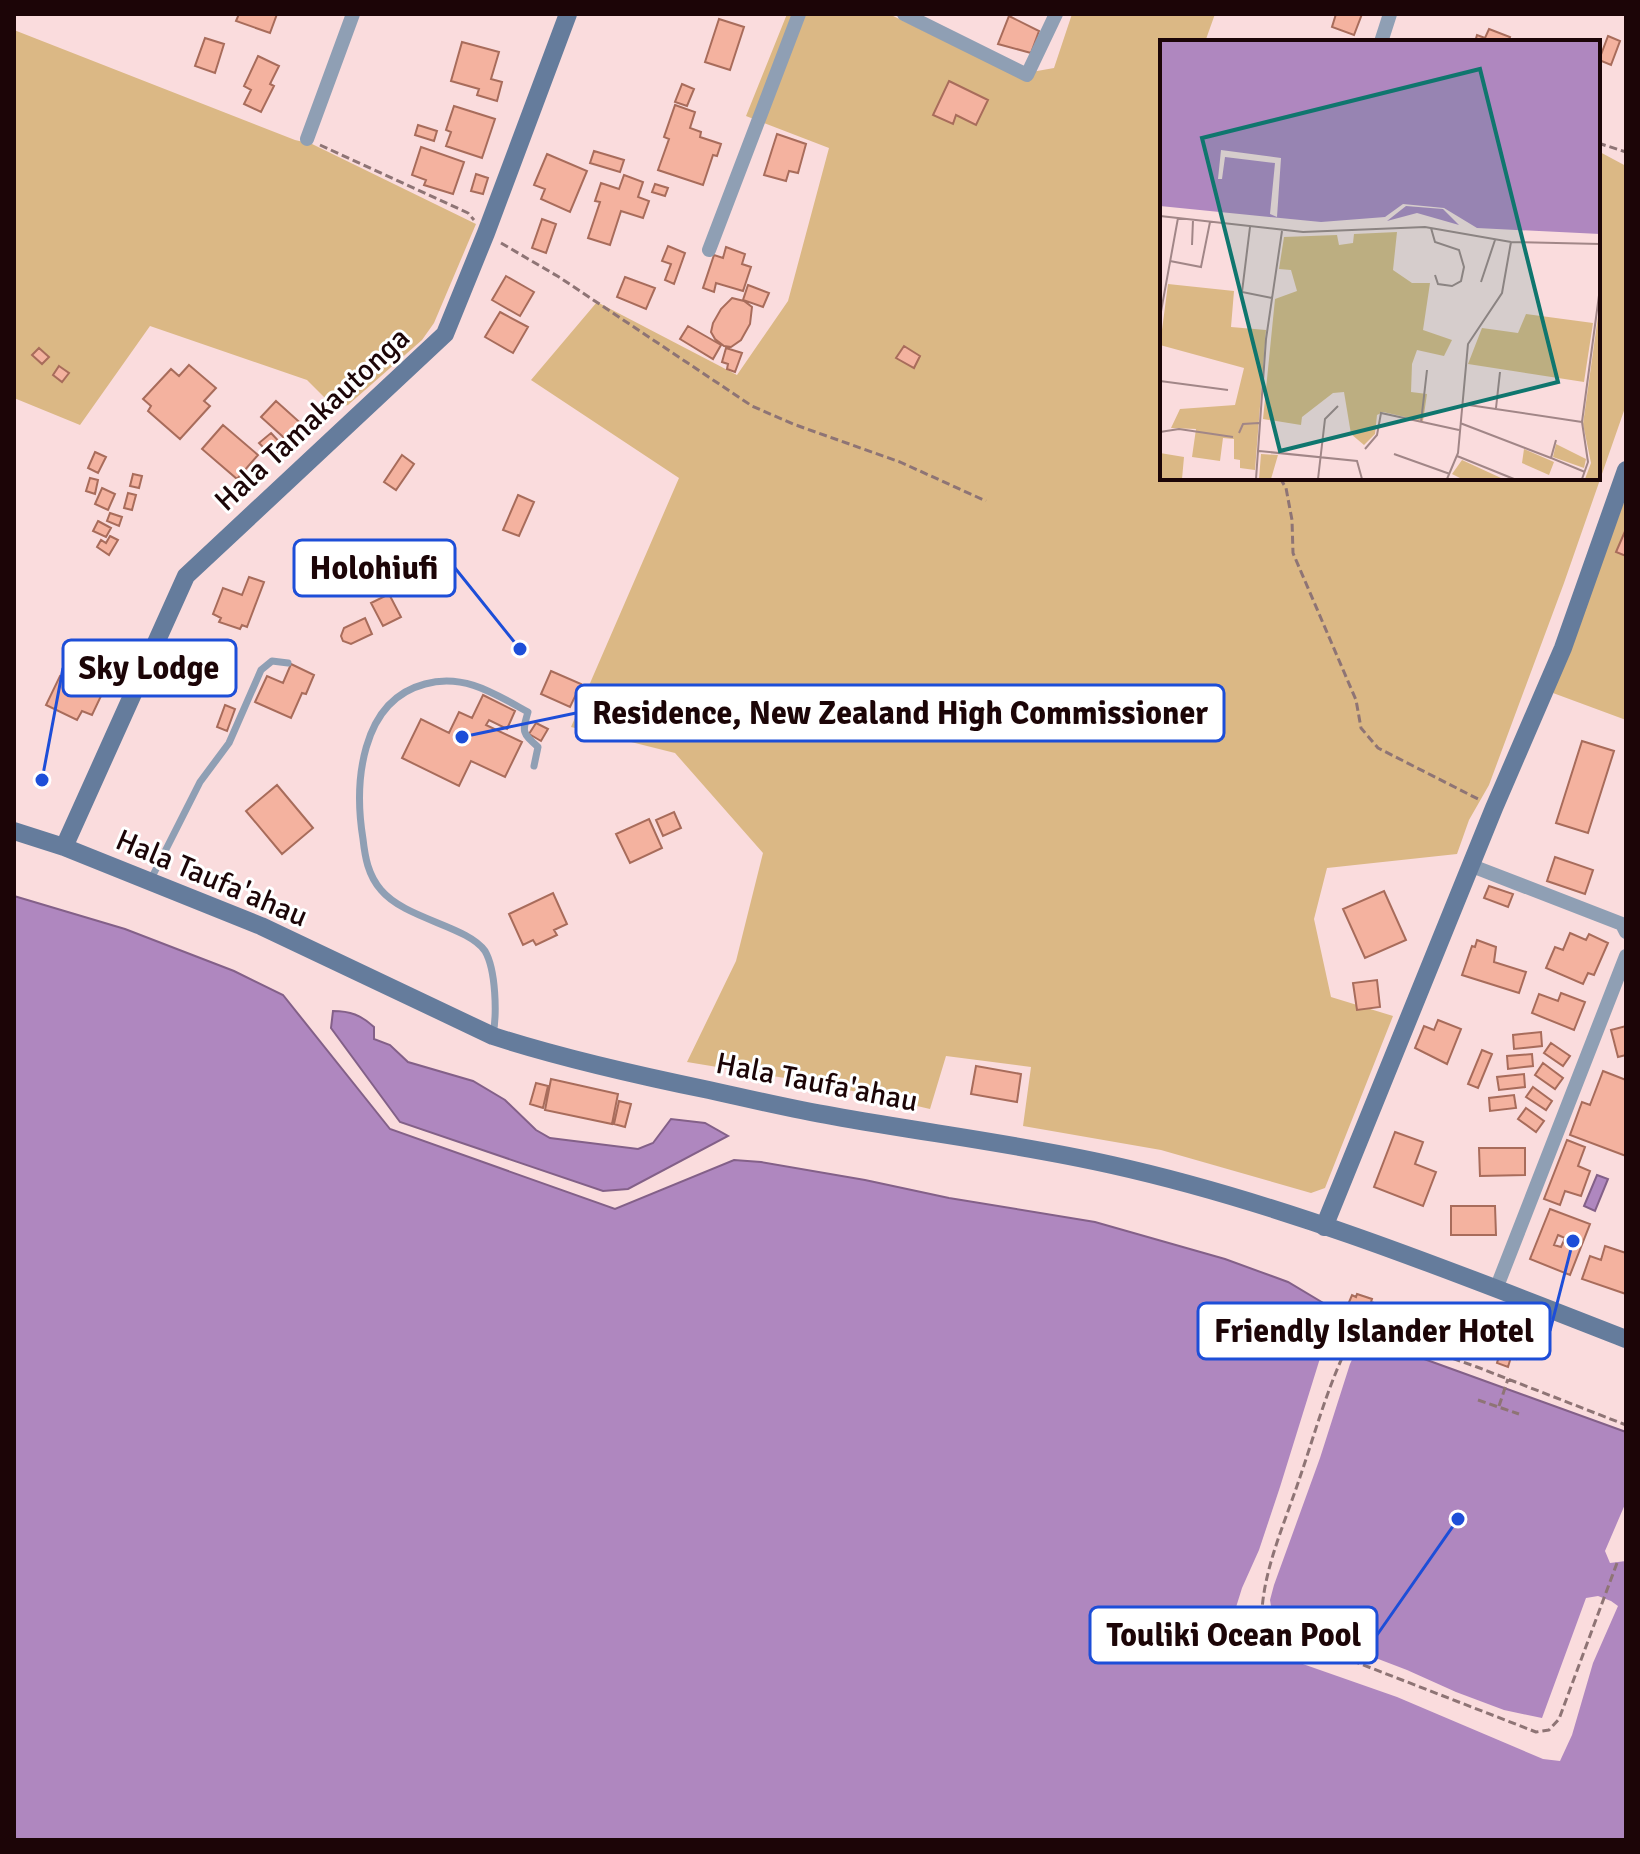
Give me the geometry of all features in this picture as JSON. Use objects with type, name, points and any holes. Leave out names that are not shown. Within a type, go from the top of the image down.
[{"type":"street","points":[[307,139],[353,14]]},
{"type":"street","name":"Hala Tamakautonga","points":[[64,847],[186,576],[421,353],[445,334],[568,14]]},
{"type":"street","points":[[709,250],[799,14]]},
{"type":"street","points":[[904,14],[1027,75],[1056,14]]},
{"type":"street","points":[[1382,40],[1390,14]]},
{"type":"street","points":[[1324,1227],[1494,808],[1563,648],[1626,470]]},
{"type":"street","name":"Hala Taufa'ahau","points":[[14,831],[64,847],[261,926],[493,1036],[594,1066],[817,1113],[1022,1146],[1212,1190],[1324,1227],[1626,1339]]},
{"type":"street","points":[[1472,866],[1622,924],[1626,932]]},
{"type":"street","points":[[1496,1289],[1626,956]]},
{"type":"lane","points":[[150,881],[200,782],[229,743],[261,670],[272,661],[288,663]]},
{"type":"lane","points":[[493,1036],[497,1017],[486,953],[470,937],[403,908],[381,891],[369,871],[358,808],[360,774],[367,743],[380,717],[395,698],[411,687],[430,682],[455,681],[481,686],[528,712],[523,728],[525,735],[538,747],[534,766]]},
{"type":"path","points":[[307,139],[468,213],[486,233],[559,277],[752,406],[900,462],[986,501]]},
{"type":"path","points":[[1600,144],[1626,152]]},
{"type":"path","points":[[1281,480],[1286,488],[1292,520],[1293,553],[1356,700],[1361,728],[1378,748],[1494,808]]},
{"type":"path","points":[[1617,1563],[1559,1719],[1549,1730],[1536,1732],[1281,1633],[1265,1619],[1262,1610],[1275,1551],[1345,1349],[1359,1325],[1626,1425]]},
{"type":"path","points":[[1499,1407],[1508,1379]]},
{"type":"path","points":[[1478,1400],[1519,1414]]},
{"type":"shaded area","points":[[787,14],[889,14],[1015,75],[1054,68],[1072,14],[1215,14],[1206,40],[1160,40],[1160,480],[1600,480],[1489,785],[1469,820],[1457,854],[1327,868],[1314,919],[1331,997],[1393,1016],[1325,1188],[1311,1193],[1161,1150],[1023,1126],[1031,1067],[946,1056],[930,1109],[827,1085],[687,1062],[736,961],[763,853],[675,753],[571,727],[679,478],[531,380],[597,302],[737,375],[788,301],[829,148],[746,116]]},
{"type":"shaded area","points":[[14,30],[312,144],[476,224],[434,323],[422,340],[348,405],[335,408],[307,380],[150,326],[80,425],[14,398]]},
{"type":"shaded area","points":[[1600,152],[1626,166],[1626,405],[1600,480]]},
{"type":"shaded area","points":[[1626,496],[1626,720],[1553,693]]},
{"type":"shaded area","points":[[14,896],[125,929],[234,971],[283,995],[390,1129],[615,1209],[734,1160],[761,1162],[1095,1222],[1225,1259],[1288,1282],[1335,1310],[1369,1339],[1626,1432],[1626,1840],[14,1840]]},
{"type":"shaded area","points":[[333,1011],[364,1019],[374,1027],[374,1039],[390,1045],[408,1062],[473,1081],[505,1100],[536,1130],[550,1138],[638,1149],[653,1143],[671,1119],[705,1123],[728,1136],[628,1189],[603,1191],[400,1122],[331,1028]]},
{"type":"shaded area","points":[[1597,1175],[1608,1179],[1595,1211],[1584,1206]]},
{"type":"pier","points":[[1335,1310],[1369,1339],[1360,1343],[1350,1364],[1274,1585],[1270,1600],[1272,1612],[1279,1621],[1456,1692],[1504,1710],[1542,1718],[1586,1598],[1598,1596],[1611,1601],[1618,1606],[1593,1663],[1572,1735],[1560,1761],[1543,1759],[1397,1697],[1240,1642],[1228,1633],[1280,1487]]},
{"type":"pier","points":[[1626,1502],[1626,1561],[1610,1563],[1605,1551]]},
{"type":"building","points":[[239,14],[277,14],[270,33],[236,21]]},
{"type":"building","points":[[1336,14],[1362,14],[1354,35],[1332,27]]},
{"type":"building","points":[[1009,16],[1039,31],[1031,53],[998,44]]},
{"type":"building","points":[[719,19],[744,27],[730,70],[705,62]]},
{"type":"building","points":[[1489,29],[1510,37],[1509,40],[1476,40],[1477,35],[1485,38]]},
{"type":"building","points":[[1608,36],[1620,41],[1611,65],[1600,60]]},
{"type":"building","points":[[205,38],[224,44],[215,73],[195,66]]},
{"type":"building","points":[[462,42],[499,52],[491,79],[502,82],[497,101],[477,95],[479,89],[451,81]]},
{"type":"building","points":[[258,56],[279,66],[270,84],[274,86],[261,112],[244,104],[251,90],[244,86]]},
{"type":"building","points":[[949,81],[988,100],[976,125],[956,115],[953,124],[933,115]]},
{"type":"building","points":[[682,84],[694,89],[687,106],[675,102]]},
{"type":"building","points":[[675,105],[695,112],[690,128],[701,132],[700,137],[721,144],[717,156],[713,155],[703,185],[658,170],[669,139],[664,137]]},
{"type":"building","points":[[454,106],[495,119],[482,158],[446,146],[451,132],[446,130]]},
{"type":"building","points":[[418,125],[437,131],[434,141],[415,135]]},
{"type":"building","points":[[777,134],[806,144],[798,173],[789,171],[786,181],[764,175]]},
{"type":"building","points":[[421,147],[464,162],[453,194],[424,185],[426,180],[412,175]]},
{"type":"building","points":[[594,151],[624,160],[620,172],[590,163]]},
{"type":"building","points":[[547,154],[587,171],[570,212],[541,199],[545,189],[534,185]]},
{"type":"building","points":[[476,174],[488,178],[483,194],[471,191]]},
{"type":"building","points":[[624,175],[643,182],[638,197],[649,201],[643,218],[621,211],[610,245],[588,238],[600,202],[595,201],[601,183],[619,189]]},
{"type":"building","points":[[655,184],[668,188],[665,196],[652,192]]},
{"type":"building","points":[[542,219],[556,224],[546,253],[532,248]]},
{"type":"building","points":[[668,246],[685,253],[674,284],[665,280],[671,264],[662,261]]},
{"type":"building","points":[[726,247],[745,254],[742,264],[751,267],[743,291],[716,283],[714,292],[703,288],[714,255],[723,258]]},
{"type":"building","points":[[506,276],[534,292],[520,316],[492,300]]},
{"type":"building","points":[[625,277],[655,288],[646,309],[617,297]]},
{"type":"building","points":[[748,285],[769,293],[763,307],[743,300]]},
{"type":"building","points":[[732,298],[752,307],[750,324],[741,340],[731,347],[724,346],[711,332],[721,309]]},
{"type":"building","points":[[500,312],[528,327],[513,353],[485,337]]},
{"type":"building","points":[[688,326],[721,345],[713,359],[680,339]]},
{"type":"building","points":[[904,346],[920,356],[914,368],[896,358]]},
{"type":"building","points":[[39,348],[49,357],[42,364],[32,355]]},
{"type":"building","points":[[726,348],[742,353],[735,372],[727,369],[728,364],[722,362]]},
{"type":"building","points":[[189,365],[216,388],[204,401],[210,406],[180,439],[148,411],[151,406],[143,399],[171,369],[179,376]]},
{"type":"building","points":[[59,366],[69,373],[62,382],[53,375]]},
{"type":"building","points":[[276,401],[306,428],[291,444],[261,417]]},
{"type":"building","points":[[223,425],[258,455],[237,479],[202,449]]},
{"type":"building","points":[[271,433],[284,447],[273,457],[259,443]]},
{"type":"building","points":[[95,452],[106,457],[98,473],[88,468]]},
{"type":"building","points":[[402,455],[414,464],[396,490],[384,482]]},
{"type":"building","points":[[133,474],[142,476],[139,488],[130,486]]},
{"type":"building","points":[[90,478],[98,480],[95,494],[86,491]]},
{"type":"building","points":[[102,488],[115,494],[108,510],[95,504]]},
{"type":"building","points":[[128,493],[136,495],[132,510],[124,508]]},
{"type":"building","points":[[518,495],[534,502],[519,536],[503,530]]},
{"type":"building","points":[[110,513],[122,517],[119,526],[107,521]]},
{"type":"building","points":[[98,521],[111,528],[106,537],[93,531]]},
{"type":"building","points":[[1626,529],[1626,556],[1616,552]]},
{"type":"building","points":[[110,536],[118,540],[109,555],[97,547],[101,540],[106,543]]},
{"type":"building","points":[[249,577],[264,582],[247,627],[242,625],[240,629],[219,622],[221,618],[213,614],[223,588],[242,595]]},
{"type":"building","points":[[389,594],[401,617],[383,626],[371,603]]},
{"type":"building","points":[[365,618],[372,634],[351,644],[343,641],[344,628]]},
{"type":"building","points":[[291,664],[314,675],[291,718],[255,702],[267,676],[283,683]]},
{"type":"building","points":[[551,671],[581,684],[570,707],[541,694]]},
{"type":"building","points":[[60,676],[101,696],[92,715],[82,711],[77,720],[46,705]]},
{"type":"building","points":[[483,695],[515,711],[507,729],[489,720],[486,725],[522,742],[505,777],[471,761],[459,786],[402,758],[421,719],[449,733],[459,712],[472,718]]},
{"type":"building","points":[[225,705],[235,709],[227,731],[217,727]]},
{"type":"building","points":[[536,723],[548,729],[541,741],[529,734]]},
{"type":"building","points":[[1582,741],[1614,751],[1588,833],[1556,823]]},
{"type":"building","points":[[277,785],[313,828],[282,854],[246,811]]},
{"type":"building","points":[[674,812],[681,828],[663,836],[656,820]]},
{"type":"building","points":[[649,819],[662,848],[630,863],[616,834]]},
{"type":"building","points":[[1555,857],[1593,870],[1585,894],[1547,881]]},
{"type":"building","points":[[1489,886],[1513,894],[1508,907],[1484,898]]},
{"type":"building","points":[[1384,891],[1406,940],[1365,958],[1343,909]]},
{"type":"building","points":[[553,893],[567,924],[554,930],[557,935],[536,945],[533,940],[523,945],[509,914]]},
{"type":"building","points":[[1570,933],[1586,940],[1589,934],[1608,943],[1594,975],[1588,973],[1583,984],[1546,968],[1555,947],[1563,950]]},
{"type":"building","points":[[1477,940],[1496,947],[1494,962],[1526,972],[1519,993],[1462,975]]},
{"type":"building","points":[[1377,980],[1380,1007],[1357,1010],[1353,983]]},
{"type":"building","points":[[1561,993],[1585,1002],[1574,1030],[1532,1013],[1539,994],[1558,1001]]},
{"type":"building","points":[[1438,1020],[1461,1029],[1447,1064],[1415,1048],[1424,1026],[1434,1030]]},
{"type":"building","points":[[1626,1026],[1626,1055],[1618,1057],[1611,1030]]},
{"type":"building","points":[[1541,1032],[1542,1046],[1514,1049],[1513,1035]]},
{"type":"building","points":[[1551,1043],[1570,1056],[1563,1066],[1544,1053]]},
{"type":"building","points":[[1482,1050],[1492,1054],[1478,1088],[1468,1084]]},
{"type":"building","points":[[1532,1054],[1533,1066],[1508,1069],[1507,1056]]},
{"type":"building","points":[[1543,1063],[1563,1078],[1555,1089],[1535,1075]]},
{"type":"building","points":[[976,1066],[1021,1074],[1017,1102],[971,1094]]},
{"type":"building","points":[[1603,1071],[1626,1080],[1626,1156],[1570,1135],[1582,1102],[1590,1105]]},
{"type":"building","points":[[1524,1074],[1525,1087],[1499,1090],[1497,1077]]},
{"type":"building","points":[[551,1079],[618,1094],[612,1124],[545,1110]]},
{"type":"building","points":[[536,1083],[548,1086],[543,1108],[530,1104]]},
{"type":"building","points":[[1533,1087],[1552,1101],[1546,1110],[1526,1097]]},
{"type":"building","points":[[1514,1095],[1516,1108],[1490,1111],[1489,1098]]},
{"type":"building","points":[[619,1101],[631,1104],[625,1127],[614,1124]]},
{"type":"building","points":[[1526,1108],[1544,1121],[1536,1132],[1518,1119]]},
{"type":"building","points":[[1395,1132],[1423,1142],[1415,1164],[1436,1172],[1423,1206],[1374,1187]]},
{"type":"building","points":[[1567,1140],[1585,1147],[1578,1166],[1590,1171],[1581,1196],[1565,1191],[1560,1205],[1544,1199]]},
{"type":"building","points":[[1479,1148],[1525,1148],[1525,1175],[1480,1176]]},
{"type":"building","points":[[1451,1206],[1495,1206],[1496,1235],[1451,1235]]},
{"type":"building","points":[[1550,1209],[1590,1224],[1570,1275],[1530,1259]],"holes":[[[1558,1235],[1565,1238],[1561,1247],[1554,1245]]]},
{"type":"building","points":[[1605,1246],[1626,1253],[1626,1294],[1582,1279],[1590,1256],[1601,1260]]},
{"type":"building","points":[[1357,1294],[1372,1299],[1374,1303],[1370,1315],[1365,1314],[1363,1318],[1354,1315],[1356,1310],[1347,1307],[1352,1295],[1356,1297]]},
{"type":"building","points":[[1454,1318],[1483,1328],[1484,1324],[1495,1327],[1493,1332],[1522,1341],[1516,1359],[1511,1357],[1508,1367],[1497,1363],[1500,1353],[1484,1347],[1481,1356],[1476,1355],[1479,1345],[1474,1344],[1471,1354],[1460,1350],[1464,1340],[1449,1335]]},
{"type":"place","name":"Holohiufi","points":[[520,649]]},
{"type":"place","name":"Residence, New Zealand High Commissioner","points":[[462,737]]},
{"type":"place","name":"Sky Lodge","points":[[42,780]]},
{"type":"place","name":"Friendly Islander Hotel","points":[[1573,1241]]},
{"type":"place","name":"Touliki Ocean Pool","points":[[1458,1519]]}]
